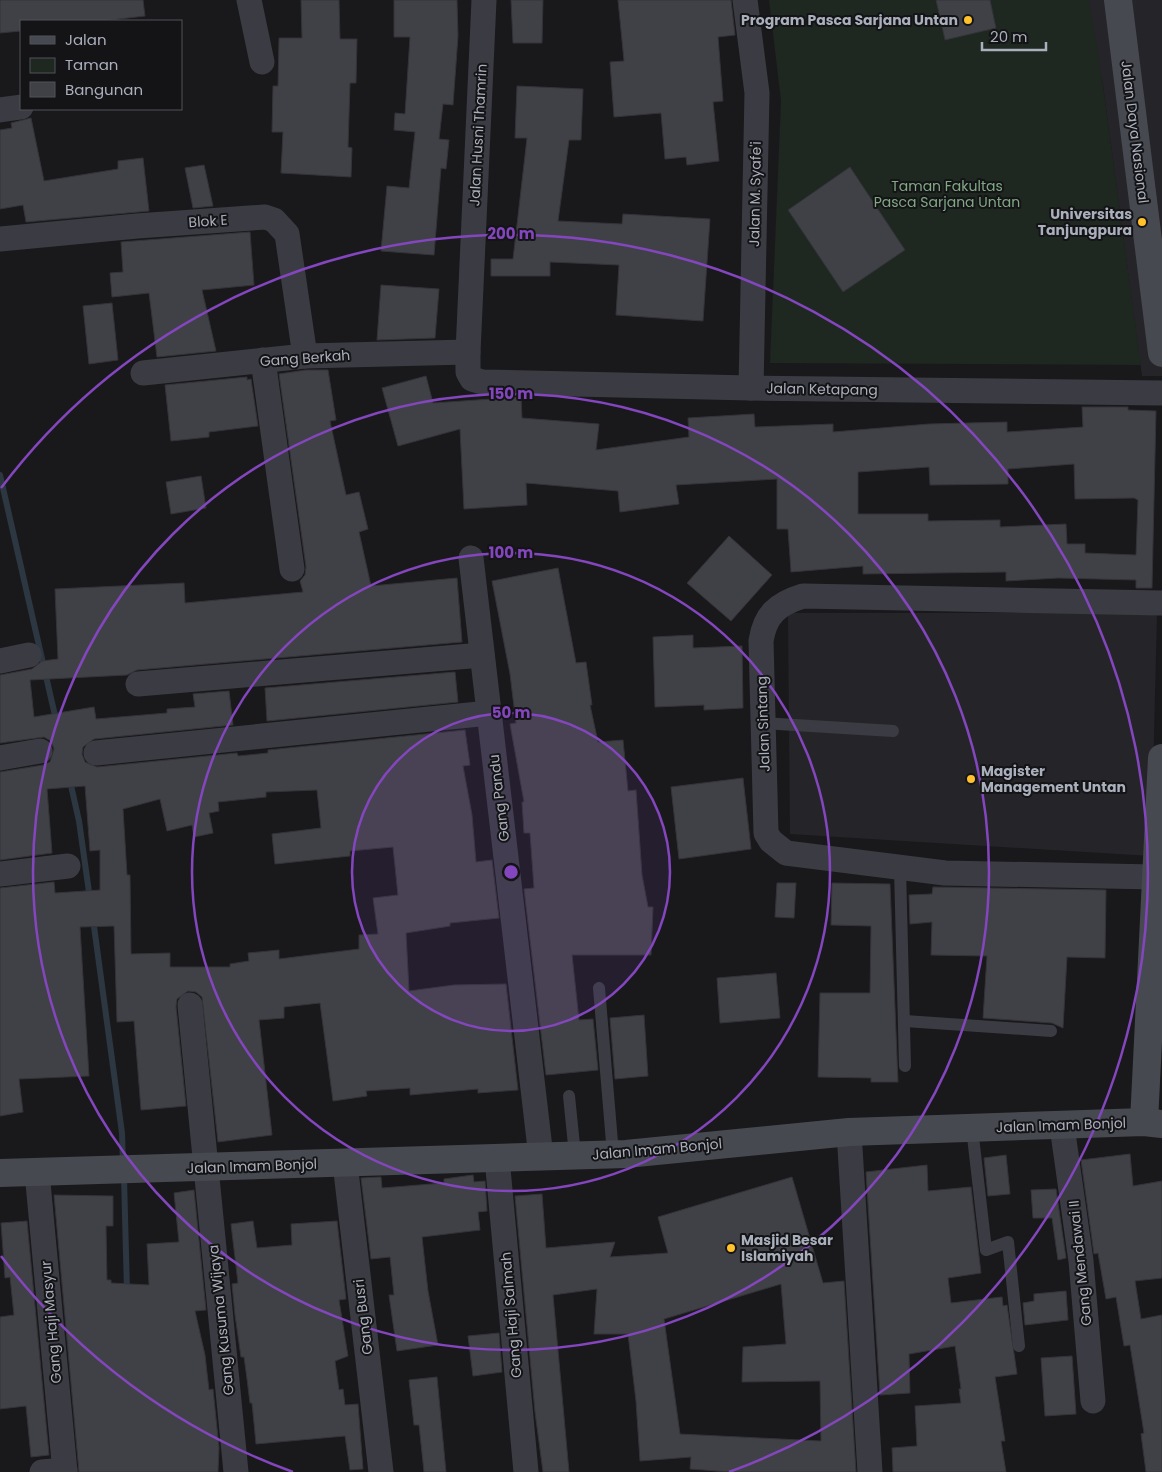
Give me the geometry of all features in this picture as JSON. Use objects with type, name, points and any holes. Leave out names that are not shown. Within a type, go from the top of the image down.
[{"type":"main road","name":"Jalan Daya Nasional","points":[[1118,0],[1162,353]]},
{"type":"main road","points":[[1153,1123],[1162,758]]},
{"type":"main road","name":"Jalan Imam Bonjol","points":[[0,1173],[151,1170],[613,1154],[849,1132],[1153,1123]]},
{"type":"street","points":[[249,0],[262,62]]},
{"type":"street","name":"Jalan Husni Thamrin","points":[[482,382],[470,377],[468,352],[484,0]]},
{"type":"street","name":"Jalan M. Syafe'i","points":[[745,0],[757,92],[751,388]]},
{"type":"street","points":[[0,110],[20,107]]},
{"type":"street","name":"Blok E","points":[[0,239],[176,223],[265,217],[274,220],[287,234],[305,356]]},
{"type":"street","name":"Gang Berkah","points":[[143,372],[305,356],[468,352]]},
{"type":"street","points":[[263,360],[292,569]]},
{"type":"street","name":"Jalan Ketapang","points":[[482,382],[751,388],[1162,393]]},
{"type":"street","name":"Gang Pandu","points":[[471,558],[541,1157]]},
{"type":"street","name":"Jalan Sintang","points":[[1158,869],[946,873],[797,856],[786,853],[766,833],[761,641],[764,626],[775,609],[787,601],[803,596],[1162,603]]},
{"type":"street","points":[[0,661],[28,655]]},
{"type":"street","points":[[138,684],[482,655]]},
{"type":"street","points":[[96,753],[489,713]]},
{"type":"street","points":[[0,758],[40,751]]},
{"type":"street","points":[[0,874],[68,866]]},
{"type":"street","name":"Gang Kusuma Wijaya","points":[[190,1005],[236,1472]]},
{"type":"street","name":"Gang Mendawai II","points":[[1062,1126],[1082,1261],[1093,1401]]},
{"type":"street","points":[[849,1132],[870,1472]]},
{"type":"street","name":"Gang Haji Salmah","points":[[497,1158],[526,1472]]},
{"type":"street","name":"Gang Busri","points":[[346,1163],[381,1472]]},
{"type":"street","name":"Gang Haji Masyur","points":[[37,1172],[57,1471]]},
{"type":"lane","points":[[762,723],[893,731]]},
{"type":"lane","points":[[900,868],[905,1066]]},
{"type":"lane","points":[[598,988],[613,1154]]},
{"type":"lane","points":[[905,1022],[1050,1030]]},
{"type":"lane","points":[[569,1096],[574,1155]]},
{"type":"lane","points":[[972,1128],[986,1250],[1008,1242],[1019,1346]]},
{"type":"shaded area","name":"Universitas Tanjungpura","points":[[769,0],[1162,0],[1162,376],[1142,376],[1102,78]]},
{"type":"shaded area","name":"Magister Management Untan","points":[[788,613],[1157,613],[1151,856],[790,834]]},
{"type":"green space","name":"Taman Fakultas Pasca Sarjana Untan","points":[[769,0],[1089,0],[1102,78],[1141,365],[770,363],[781,101]]},
{"type":"building","points":[[0,0],[143,0],[145,16],[111,20],[20,20],[20,31],[0,33]]},
{"type":"building","points":[[301,0],[339,0],[340,39],[357,39],[356,83],[350,83],[348,147],[352,148],[351,177],[281,173],[283,132],[272,132],[273,86],[278,86],[279,38],[302,38]]},
{"type":"building","points":[[394,0],[457,0],[458,36],[453,105],[443,104],[439,139],[449,140],[446,169],[441,168],[434,255],[381,251],[387,186],[409,188],[415,132],[394,130],[395,113],[405,114],[410,37],[394,37]]},
{"type":"building","points":[[511,0],[543,0],[542,43],[513,43]]},
{"type":"building","points":[[618,0],[731,0],[735,35],[718,37],[723,101],[713,102],[719,161],[687,165],[686,157],[665,159],[661,113],[614,117],[610,62],[624,61]]},
{"type":"building","name":"Program Pasca Sarjana Untan","points":[[936,0],[990,0],[996,28],[945,40]]},
{"type":"building","points":[[517,86],[583,89],[581,140],[569,140],[558,221],[622,224],[623,214],[710,219],[703,321],[616,315],[619,265],[550,262],[550,276],[491,276],[491,259],[513,259],[527,138],[515,138]]},
{"type":"building","points":[[31,118],[44,181],[118,169],[118,161],[143,158],[149,211],[26,222],[23,205],[0,209],[0,130],[12,128],[11,123]]},
{"type":"building","points":[[204,165],[213,206],[193,208],[185,168]]},
{"type":"building","points":[[850,167],[905,250],[843,292],[788,210]]},
{"type":"building","points":[[250,232],[254,285],[202,290],[216,351],[157,357],[149,293],[112,297],[110,273],[123,272],[121,242]]},
{"type":"building","points":[[381,285],[439,289],[435,338],[377,340]]},
{"type":"building","points":[[112,303],[118,360],[89,364],[83,306]]},
{"type":"building","points":[[306,370],[328,370],[336,420],[330,421],[346,495],[359,492],[368,529],[359,532],[371,586],[457,578],[462,642],[137,670],[127,675],[30,680],[34,717],[94,707],[96,719],[167,713],[167,709],[195,707],[193,694],[229,691],[233,725],[94,739],[83,747],[82,754],[85,762],[97,767],[237,753],[238,756],[268,753],[268,750],[465,730],[470,765],[463,766],[472,815],[476,862],[492,860],[499,918],[450,923],[450,926],[406,933],[409,991],[454,985],[506,984],[518,1090],[478,1093],[478,1089],[410,1095],[410,1088],[366,1091],[367,1096],[333,1101],[320,1003],[284,1007],[284,1018],[259,1020],[272,1135],[218,1142],[202,997],[196,992],[188,991],[177,999],[176,1006],[186,1106],[141,1110],[134,1021],[117,1022],[114,926],[80,927],[89,1076],[19,1079],[23,1112],[0,1116],[0,888],[54,882],[55,893],[100,890],[100,850],[90,851],[85,786],[47,789],[52,853],[0,860],[0,772],[43,765],[50,762],[54,749],[51,741],[44,737],[0,743],[0,675],[32,669],[42,661],[58,659],[55,589],[184,583],[185,603],[303,592],[300,581],[305,575],[306,567],[279,374]],"holes":[[[317,790],[321,828],[272,834],[275,864],[350,856],[350,851],[393,847],[398,895],[373,898],[378,934],[359,935],[359,949],[279,959],[279,950],[248,953],[249,961],[230,964],[230,967],[170,967],[170,953],[131,954],[130,875],[127,875],[123,809],[160,799],[167,831],[192,825],[194,837],[213,833],[209,813],[219,811],[218,802],[266,797],[266,792]]]},
{"type":"building","points":[[426,376],[433,403],[521,397],[522,418],[599,424],[596,450],[689,437],[688,418],[754,414],[755,427],[833,424],[833,432],[929,424],[1007,422],[1007,432],[1083,427],[1082,407],[1128,407],[1128,410],[1156,411],[1152,588],[1136,588],[1136,580],[1058,578],[1006,581],[1006,572],[863,574],[863,566],[791,572],[788,529],[777,529],[777,479],[676,485],[679,504],[620,512],[618,491],[526,483],[527,505],[464,509],[460,429],[398,446],[382,388]],"holes":[[[1074,464],[1075,499],[1134,498],[1138,500],[1136,555],[1085,553],[1085,544],[1067,544],[1066,524],[1000,527],[1000,520],[928,521],[928,514],[858,514],[858,472],[929,467],[930,485],[1008,484],[1008,469]]]},
{"type":"building","points":[[247,377],[247,380],[251,379],[258,426],[209,432],[209,437],[171,441],[165,385]]},
{"type":"building","points":[[201,476],[206,508],[171,514],[166,482]]},
{"type":"building","points":[[729,536],[772,575],[731,621],[687,583]]},
{"type":"building","points":[[558,568],[576,663],[586,662],[592,705],[590,705],[598,742],[623,740],[628,791],[636,790],[642,875],[648,907],[653,907],[651,955],[572,955],[579,1020],[593,1019],[598,1070],[546,1075],[524,889],[534,888],[530,833],[524,833],[522,802],[524,802],[510,724],[516,723],[510,674],[492,581]]},
{"type":"building","points":[[693,635],[693,648],[742,646],[743,708],[704,710],[704,705],[655,707],[653,637]]},
{"type":"building","points":[[455,672],[458,702],[267,721],[265,688]]},
{"type":"building","points":[[743,778],[751,849],[679,859],[671,787]]},
{"type":"building","points":[[777,883],[796,883],[794,918],[775,917]]},
{"type":"building","points":[[832,883],[890,884],[898,1082],[871,1082],[871,1078],[818,1077],[820,993],[870,993],[871,926],[831,925]]},
{"type":"building","points":[[933,887],[1106,890],[1105,958],[1067,957],[1063,1028],[1052,1023],[983,1018],[987,956],[931,955],[932,922],[910,924],[909,895],[932,894]]},
{"type":"building","points":[[776,973],[780,1018],[720,1023],[717,978]]},
{"type":"building","points":[[644,1015],[648,1076],[615,1079],[610,1018]]},
{"type":"building","points":[[1130,1154],[1133,1186],[1162,1181],[1162,1278],[1135,1281],[1141,1319],[1162,1315],[1162,1472],[1146,1472],[1141,1434],[1144,1433],[1130,1345],[1124,1346],[1116,1297],[1106,1299],[1098,1253],[1094,1254],[1081,1160]]},
{"type":"building","points":[[1006,1155],[1010,1194],[988,1196],[984,1158]]},
{"type":"building","points":[[927,1165],[928,1191],[971,1187],[981,1273],[948,1278],[951,1303],[1002,1297],[1003,1306],[1007,1305],[1017,1374],[995,1377],[1005,1441],[1001,1441],[1006,1472],[893,1472],[892,1448],[917,1446],[915,1406],[961,1403],[955,1346],[909,1354],[910,1393],[880,1395],[866,1172]]},
{"type":"building","points":[[473,1175],[474,1182],[485,1181],[487,1211],[478,1212],[480,1230],[422,1237],[428,1291],[438,1345],[397,1351],[389,1295],[394,1295],[390,1257],[371,1259],[361,1178],[381,1177],[382,1188],[444,1183],[444,1179]]},
{"type":"building","points":[[792,1177],[823,1283],[844,1281],[856,1472],[730,1472],[690,1469],[691,1457],[640,1461],[636,1401],[628,1334],[594,1334],[597,1289],[553,1295],[569,1472],[543,1472],[535,1412],[515,1196],[542,1194],[546,1248],[615,1242],[610,1257],[668,1253],[658,1217]],"holes":[[[781,1284],[786,1344],[743,1347],[742,1382],[820,1381],[821,1441],[680,1434],[664,1319]]]},
{"type":"building","points":[[1056,1189],[1066,1258],[1058,1260],[1052,1218],[1033,1218],[1031,1190]]},
{"type":"building","points":[[194,1190],[206,1310],[195,1311],[205,1355],[209,1390],[213,1389],[219,1448],[218,1472],[79,1472],[54,1195],[113,1196],[113,1226],[106,1226],[107,1280],[111,1280],[111,1283],[149,1285],[147,1244],[179,1242],[174,1193]]},
{"type":"building","points":[[27,1221],[49,1455],[31,1457],[26,1406],[0,1409],[0,1317],[14,1315],[10,1277],[5,1278],[1,1223]]},
{"type":"building","points":[[253,1221],[257,1248],[292,1245],[291,1224],[337,1221],[346,1299],[339,1300],[348,1356],[335,1361],[339,1390],[343,1389],[345,1405],[358,1404],[363,1469],[350,1470],[345,1436],[256,1444],[252,1403],[250,1403],[244,1357],[241,1357],[235,1315],[232,1284],[238,1283],[231,1224]]},
{"type":"building","points":[[1066,1291],[1068,1320],[1025,1325],[1023,1303],[1034,1301],[1034,1294]]},
{"type":"building","points":[[499,1333],[502,1372],[473,1376],[468,1336]]},
{"type":"building","points":[[1072,1356],[1076,1414],[1045,1416],[1041,1358]]},
{"type":"building","points":[[437,1377],[446,1472],[424,1472],[419,1425],[414,1425],[409,1380]]},
{"type":"waterway","points":[[0,475],[56,720]]},
{"type":"waterway","points":[[70,781],[79,821],[90,899]]},
{"type":"waterway","points":[[93,919],[122,1133],[123,1164]]},
{"type":"waterway","points":[[124,1177],[127,1292]]},
{"type":"place","name":"Program Pasca Sarjana Untan","points":[[968,20]]},
{"type":"place","name":"Universitas Tanjungpura","points":[[1142,222]]},
{"type":"place","name":"Magister Management Untan","points":[[971,779]]},
{"type":"place","name":"Masjid Besar Islamiyah","points":[[731,1248]]}]
